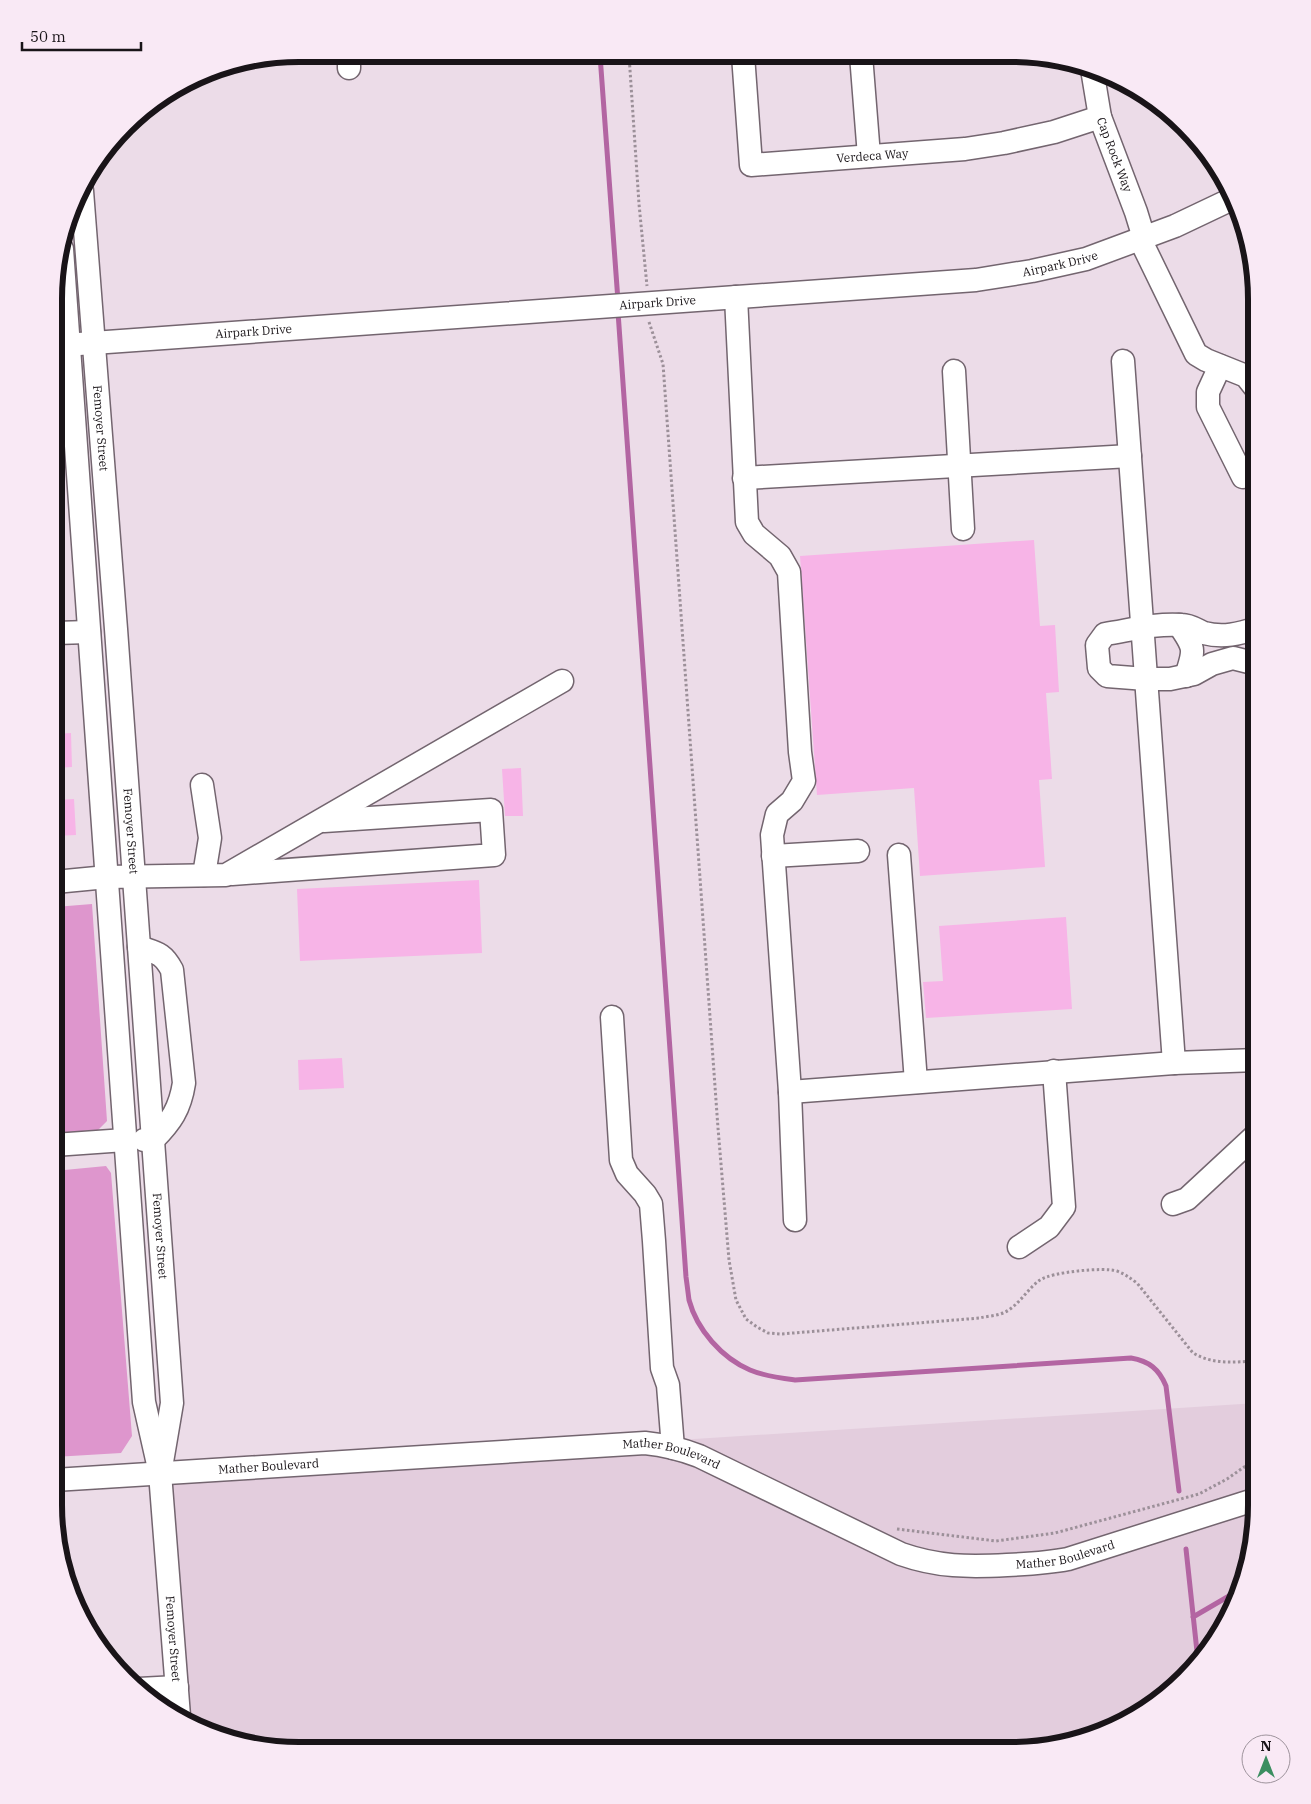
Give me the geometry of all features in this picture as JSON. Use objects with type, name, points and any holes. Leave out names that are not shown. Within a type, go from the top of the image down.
[{"type":"street","name":"Verdeca Way","points":[[744,62],[751,165],[965,149],[1054,132],[1100,117]]},
{"type":"street","points":[[862,62],[869,156]]},
{"type":"street","name":"Cap Rock Way","points":[[1093,77],[1100,117],[1136,212],[1142,238],[1196,354],[1248,379]]},
{"type":"street","name":"Airpark Drive","points":[[68,345],[593,308],[644,313],[736,297],[976,280],[1032,271],[1086,259],[1175,226],[1227,201]]},
{"type":"street","name":"Femoyer Street","points":[[83,204],[172,1403],[160,1472]]},
{"type":"street","name":"Femoyer Street","points":[[64,278],[144,1402],[160,1472],[178,1708]]},
{"type":"street","points":[[736,297],[746,522],[754,534],[780,556],[788,572],[800,752],[804,781],[792,802],[777,814],[772,836],[790,1092],[795,1220]]},
{"type":"street","points":[[1123,362],[1174,1063]]},
{"type":"street","points":[[1220,366],[1208,392],[1208,407],[1243,477]]},
{"type":"street","points":[[954,371],[963,529]]},
{"type":"street","points":[[744,478],[1130,456]]},
{"type":"street","points":[[1248,631],[1220,636],[1185,625],[1156,624],[1105,634],[1097,645],[1099,668],[1107,676],[1170,679],[1194,674],[1212,664],[1233,658],[1248,662]]},
{"type":"street","points":[[1179,625],[1192,644],[1192,657],[1186,676]]},
{"type":"street","points":[[62,633],[89,632]]},
{"type":"street","points":[[215,875],[318,822],[562,681]]},
{"type":"street","points":[[202,785],[215,875]]},
{"type":"street","points":[[62,881],[107,877],[215,875],[494,855],[491,810],[318,822]]},
{"type":"street","points":[[773,856],[858,851]]},
{"type":"street","points":[[899,856],[916,1082]]},
{"type":"street","points":[[118,1042],[135,1084],[138,1135],[144,1140],[153,1140],[172,1120],[182,1098],[184,1083],[172,970],[161,954],[139,947]]},
{"type":"street","points":[[612,1017],[621,1160],[627,1174],[645,1194],[650,1204],[662,1368],[668,1385],[673,1448]]},
{"type":"street","points":[[790,1092],[1054,1071],[1248,1060]]},
{"type":"street","points":[[1019,1247],[1049,1227],[1064,1207],[1054,1071]]},
{"type":"street","points":[[62,1144],[125,1140]]},
{"type":"street","points":[[1173,1204],[1187,1199],[1248,1142]]},
{"type":"street","name":"Mather Boulevard","points":[[62,1479],[627,1443],[652,1444],[699,1456],[901,1554],[921,1561],[953,1567],[1046,1563],[1068,1560],[1248,1503]]},
{"type":"street","points":[[151,1689],[177,1687]]},
{"type":"path","points":[[629,62],[639,204],[647,283]]},
{"type":"path","points":[[644,313],[663,364],[729,1260],[736,1300],[746,1320],[768,1333],[781,1334],[980,1318],[1002,1314],[1012,1308],[1042,1278],[1057,1273],[1115,1270],[1137,1283],[1193,1353],[1217,1362],[1248,1360]]},
{"type":"path","points":[[890,1528],[996,1541],[1055,1533],[1199,1494],[1227,1479],[1248,1464]]},
{"type":"shaded area","points":[[92,904],[107,1121],[98,1130],[62,1132],[62,906]]},
{"type":"shaded area","points":[[106,1166],[111,1173],[132,1436],[121,1453],[62,1457],[62,1170]]},
{"type":"shaded area","points":[[1248,1404],[1248,1520],[1244,1551],[1236,1581],[1224,1609],[1209,1636],[1190,1661],[1168,1683],[1130,1710],[1088,1729],[1058,1737],[1027,1741],[300,1742],[253,1737],[223,1729],[179,1709],[163,1473]]},
{"type":"building","points":[[1034,540],[1040,626],[1055,625],[1059,692],[1046,693],[1052,779],[1039,780],[1045,867],[920,876],[914,788],[817,795],[800,556]]},
{"type":"building","points":[[71,733],[72,767],[62,768],[62,734]]},
{"type":"building","points":[[521,768],[523,816],[505,816],[502,769]]},
{"type":"building","points":[[74,799],[76,835],[62,836],[62,800]]},
{"type":"building","points":[[479,880],[482,953],[300,961],[297,889]]},
{"type":"building","points":[[1066,917],[1072,1009],[926,1018],[923,982],[943,981],[939,926]]},
{"type":"building","points":[[342,1058],[344,1088],[299,1090],[298,1060]]},
{"type":"waterway","points":[[601,62],[618,301]]},
{"type":"waterway","points":[[618,312],[686,1277],[689,1300],[698,1322],[712,1342],[740,1365],[755,1372],[795,1380],[1131,1358],[1143,1361],[1157,1370],[1166,1386],[1179,1491]]},
{"type":"waterway","points":[[1186,1549],[1197,1652]]},
{"type":"waterway","points":[[1193,1617],[1230,1596]]}]
